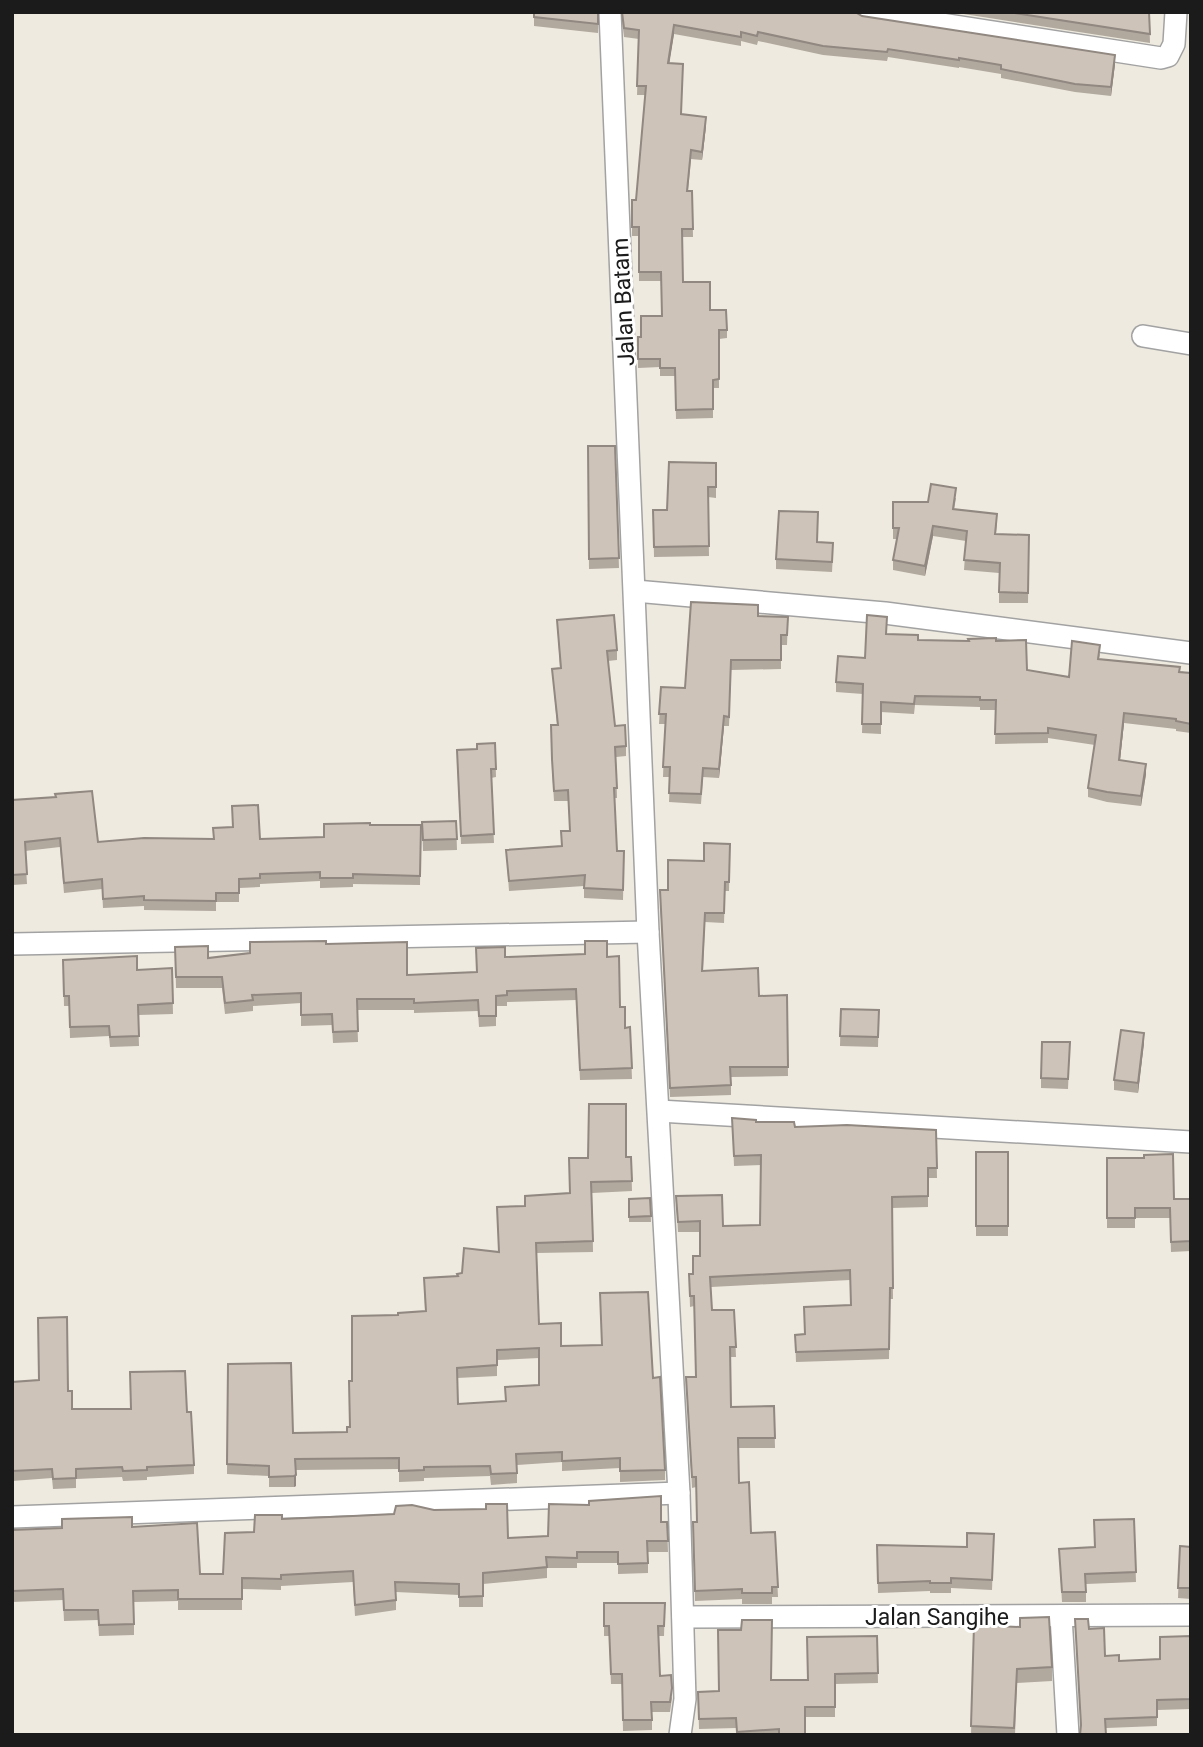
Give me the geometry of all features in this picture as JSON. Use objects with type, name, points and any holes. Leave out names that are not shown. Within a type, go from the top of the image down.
[{"type":"street","name":"Jalan Batam","points":[[610,12],[648,932],[679,1493],[685,1699],[680,1735]]},
{"type":"street","points":[[864,12],[972,21],[1161,58],[1168,56],[1173,48],[1175,12]]},
{"type":"street","points":[[1143,336],[1191,344]]},
{"type":"street","points":[[635,591],[885,613],[1191,653]]},
{"type":"street","points":[[12,944],[648,932]]},
{"type":"street","points":[[659,1111],[1191,1142]]},
{"type":"street","points":[[12,1517],[679,1493]]},
{"type":"street","name":"Jalan Sangihe","points":[[683,1617],[1191,1615]]},
{"type":"street","points":[[1061,1616],[1068,1735]]},
{"type":"building","points":[[534,12],[598,12],[598,24],[534,17]]},
{"type":"building","points":[[622,12],[855,12],[862,16],[1115,55],[1111,87],[1075,84],[1001,69],[1001,65],[959,58],[888,49],[887,52],[823,46],[758,32],[757,36],[741,32],[741,37],[674,25],[668,63],[683,64],[681,114],[706,117],[702,152],[691,150],[687,191],[692,191],[693,229],[682,229],[683,282],[710,282],[710,310],[726,310],[727,330],[719,330],[719,379],[713,380],[713,409],[676,410],[675,368],[660,368],[660,359],[638,359],[641,316],[662,316],[661,272],[639,272],[639,227],[632,227],[632,200],[636,200],[646,86],[637,86],[639,30],[624,28]]},
{"type":"building","points":[[1008,12],[1149,12],[1150,34]]},
{"type":"building","points":[[588,446],[615,446],[619,558],[589,559]]},
{"type":"building","points":[[669,462],[716,463],[716,487],[708,487],[709,546],[654,547],[653,510],[667,510]]},
{"type":"building","points":[[931,484],[956,488],[953,509],[997,514],[995,534],[1029,535],[1028,593],[999,592],[1000,563],[964,560],[967,531],[933,526],[925,566],[893,560],[899,528],[893,528],[893,502],[928,502]]},
{"type":"building","points":[[779,511],[818,512],[817,542],[833,543],[832,562],[776,559]]},
{"type":"building","points":[[691,602],[758,605],[758,616],[788,617],[787,635],[781,635],[781,660],[731,660],[729,717],[724,716],[719,769],[703,768],[701,794],[669,793],[670,767],[663,767],[666,714],[659,714],[661,687],[685,688]]},
{"type":"building","points":[[614,615],[617,650],[607,651],[615,726],[625,725],[626,746],[615,747],[617,788],[614,788],[617,851],[624,851],[623,890],[584,888],[585,875],[509,881],[506,850],[562,846],[561,831],[570,831],[568,790],[554,791],[552,759],[551,725],[558,725],[552,669],[561,668],[557,620]]},
{"type":"building","points":[[867,615],[887,617],[886,634],[918,635],[918,640],[1026,640],[1027,670],[1069,677],[1072,641],[1100,645],[1098,659],[1180,667],[1179,672],[1191,673],[1191,724],[1176,719],[1124,713],[1119,760],[1146,764],[1141,796],[1088,788],[1096,735],[1048,728],[1048,733],[995,734],[996,700],[980,700],[980,697],[915,696],[914,704],[881,702],[881,724],[862,724],[863,684],[836,682],[838,656],[865,658]]},
{"type":"building","points":[[495,743],[496,769],[491,769],[494,834],[461,836],[457,750],[477,749],[477,744]]},
{"type":"building","points":[[92,791],[98,842],[144,838],[214,839],[213,828],[233,827],[232,806],[258,805],[260,839],[324,837],[324,824],[421,825],[420,876],[353,874],[353,878],[320,878],[320,872],[260,874],[260,878],[239,879],[239,893],[216,893],[216,901],[144,900],[144,896],[103,899],[102,879],[64,883],[60,838],[25,842],[27,874],[12,875],[12,800]]},
{"type":"building","points":[[456,821],[457,839],[423,840],[422,822]]},
{"type":"building","points":[[704,843],[730,844],[729,882],[725,882],[724,913],[705,913],[702,971],[758,968],[759,996],[787,995],[788,1067],[730,1067],[731,1085],[670,1088],[660,890],[668,890],[668,860],[704,861]]},
{"type":"building","points":[[326,941],[326,944],[407,942],[407,975],[477,972],[476,948],[505,947],[505,957],[585,954],[585,941],[607,941],[607,957],[619,956],[620,1007],[625,1007],[625,1028],[630,1027],[632,1068],[580,1070],[576,989],[507,991],[507,995],[496,996],[496,1016],[479,1016],[478,1000],[414,1003],[414,999],[357,999],[358,1031],[333,1032],[332,1014],[301,1015],[301,993],[252,995],[253,1000],[225,1003],[222,977],[176,977],[175,947],[208,946],[208,958],[250,953],[250,942]]},
{"type":"building","points":[[137,956],[137,970],[172,968],[173,1003],[138,1005],[139,1036],[110,1037],[109,1026],[70,1027],[69,996],[64,996],[63,960]]},
{"type":"building","points":[[841,1009],[879,1010],[878,1037],[840,1036]]},
{"type":"building","points":[[1121,1030],[1144,1033],[1138,1083],[1114,1080]]},
{"type":"building","points":[[1042,1042],[1070,1042],[1068,1079],[1041,1078]]},
{"type":"building","points":[[589,1104],[626,1104],[626,1157],[631,1157],[632,1181],[591,1182],[593,1241],[536,1243],[539,1324],[561,1323],[561,1346],[602,1345],[600,1293],[648,1292],[653,1378],[660,1377],[665,1470],[620,1471],[620,1458],[562,1461],[562,1452],[516,1454],[517,1473],[491,1474],[490,1466],[424,1467],[424,1470],[399,1471],[399,1458],[295,1459],[296,1475],[269,1477],[269,1466],[227,1464],[228,1364],[291,1363],[293,1433],[347,1432],[347,1427],[350,1427],[349,1381],[352,1381],[352,1316],[398,1315],[426,1311],[424,1278],[458,1276],[457,1274],[462,1273],[464,1248],[499,1252],[497,1207],[525,1206],[525,1196],[570,1193],[569,1158],[588,1158]],"holes":[[[539,1348],[539,1385],[505,1387],[506,1401],[458,1404],[457,1368],[497,1365],[497,1350]]]},
{"type":"building","points":[[732,1118],[756,1122],[794,1122],[795,1127],[847,1125],[936,1130],[937,1168],[928,1168],[928,1196],[892,1197],[893,1288],[890,1288],[889,1349],[796,1352],[795,1335],[805,1334],[804,1307],[851,1305],[850,1270],[710,1277],[712,1310],[734,1310],[736,1347],[730,1347],[731,1407],[774,1406],[775,1438],[738,1438],[739,1483],[749,1482],[751,1533],[775,1532],[778,1587],[772,1587],[772,1593],[742,1593],[742,1589],[695,1591],[693,1522],[697,1522],[696,1477],[692,1477],[686,1377],[696,1377],[694,1296],[690,1296],[689,1274],[693,1274],[693,1256],[700,1256],[700,1221],[678,1222],[676,1196],[722,1195],[723,1226],[760,1225],[761,1155],[734,1156]]},
{"type":"building","points":[[976,1152],[1008,1152],[1008,1226],[976,1226]]},
{"type":"building","points":[[1173,1154],[1174,1199],[1191,1199],[1191,1241],[1171,1242],[1170,1208],[1135,1208],[1135,1218],[1107,1218],[1107,1158],[1144,1158],[1144,1155]]},
{"type":"building","points":[[650,1198],[651,1216],[629,1217],[629,1199]]},
{"type":"building","points":[[67,1317],[68,1391],[72,1391],[72,1409],[131,1409],[130,1372],[185,1371],[194,1465],[123,1471],[122,1467],[76,1469],[76,1478],[53,1479],[52,1469],[12,1471],[12,1382],[39,1380],[38,1318]]},
{"type":"building","points":[[661,1496],[661,1522],[667,1522],[668,1541],[647,1541],[648,1563],[618,1564],[618,1552],[577,1552],[577,1558],[546,1557],[547,1567],[483,1573],[483,1596],[459,1597],[459,1584],[395,1582],[396,1600],[355,1605],[353,1571],[281,1575],[281,1579],[242,1578],[242,1599],[178,1599],[178,1590],[133,1591],[134,1624],[99,1625],[98,1610],[64,1610],[63,1589],[12,1591],[12,1530],[62,1528],[62,1519],[132,1517],[132,1527],[197,1523],[200,1574],[223,1574],[225,1533],[254,1532],[255,1515],[282,1515],[282,1519],[353,1516],[394,1514],[396,1506],[412,1505],[434,1510],[486,1509],[486,1504],[507,1504],[508,1538],[548,1536],[549,1504],[589,1505],[589,1501]]},
{"type":"building","points":[[1134,1519],[1136,1572],[1085,1574],[1086,1592],[1062,1592],[1059,1549],[1095,1547],[1094,1520]]},
{"type":"building","points":[[967,1533],[994,1534],[992,1580],[951,1578],[951,1583],[878,1583],[877,1545],[967,1547]]},
{"type":"building","points":[[1180,1546],[1191,1547],[1191,1588],[1178,1588]]},
{"type":"building","points":[[604,1603],[665,1603],[664,1626],[658,1626],[660,1676],[671,1675],[672,1688],[670,1702],[651,1702],[652,1720],[623,1720],[622,1674],[611,1674],[609,1626],[604,1626]]},
{"type":"building","points":[[1049,1617],[1052,1667],[1017,1669],[1014,1728],[971,1726],[974,1625],[1020,1627],[1020,1618]]},
{"type":"building","points":[[1075,1619],[1088,1619],[1089,1629],[1104,1628],[1105,1656],[1119,1655],[1119,1661],[1160,1659],[1160,1637],[1191,1636],[1191,1699],[1157,1700],[1157,1717],[1105,1719],[1106,1735],[1080,1735]]},
{"type":"building","points":[[742,1620],[772,1620],[771,1680],[808,1680],[807,1637],[877,1636],[878,1673],[835,1674],[835,1707],[805,1707],[805,1735],[779,1735],[779,1729],[737,1732],[736,1718],[699,1719],[698,1692],[719,1691],[718,1630],[741,1630]]}]
